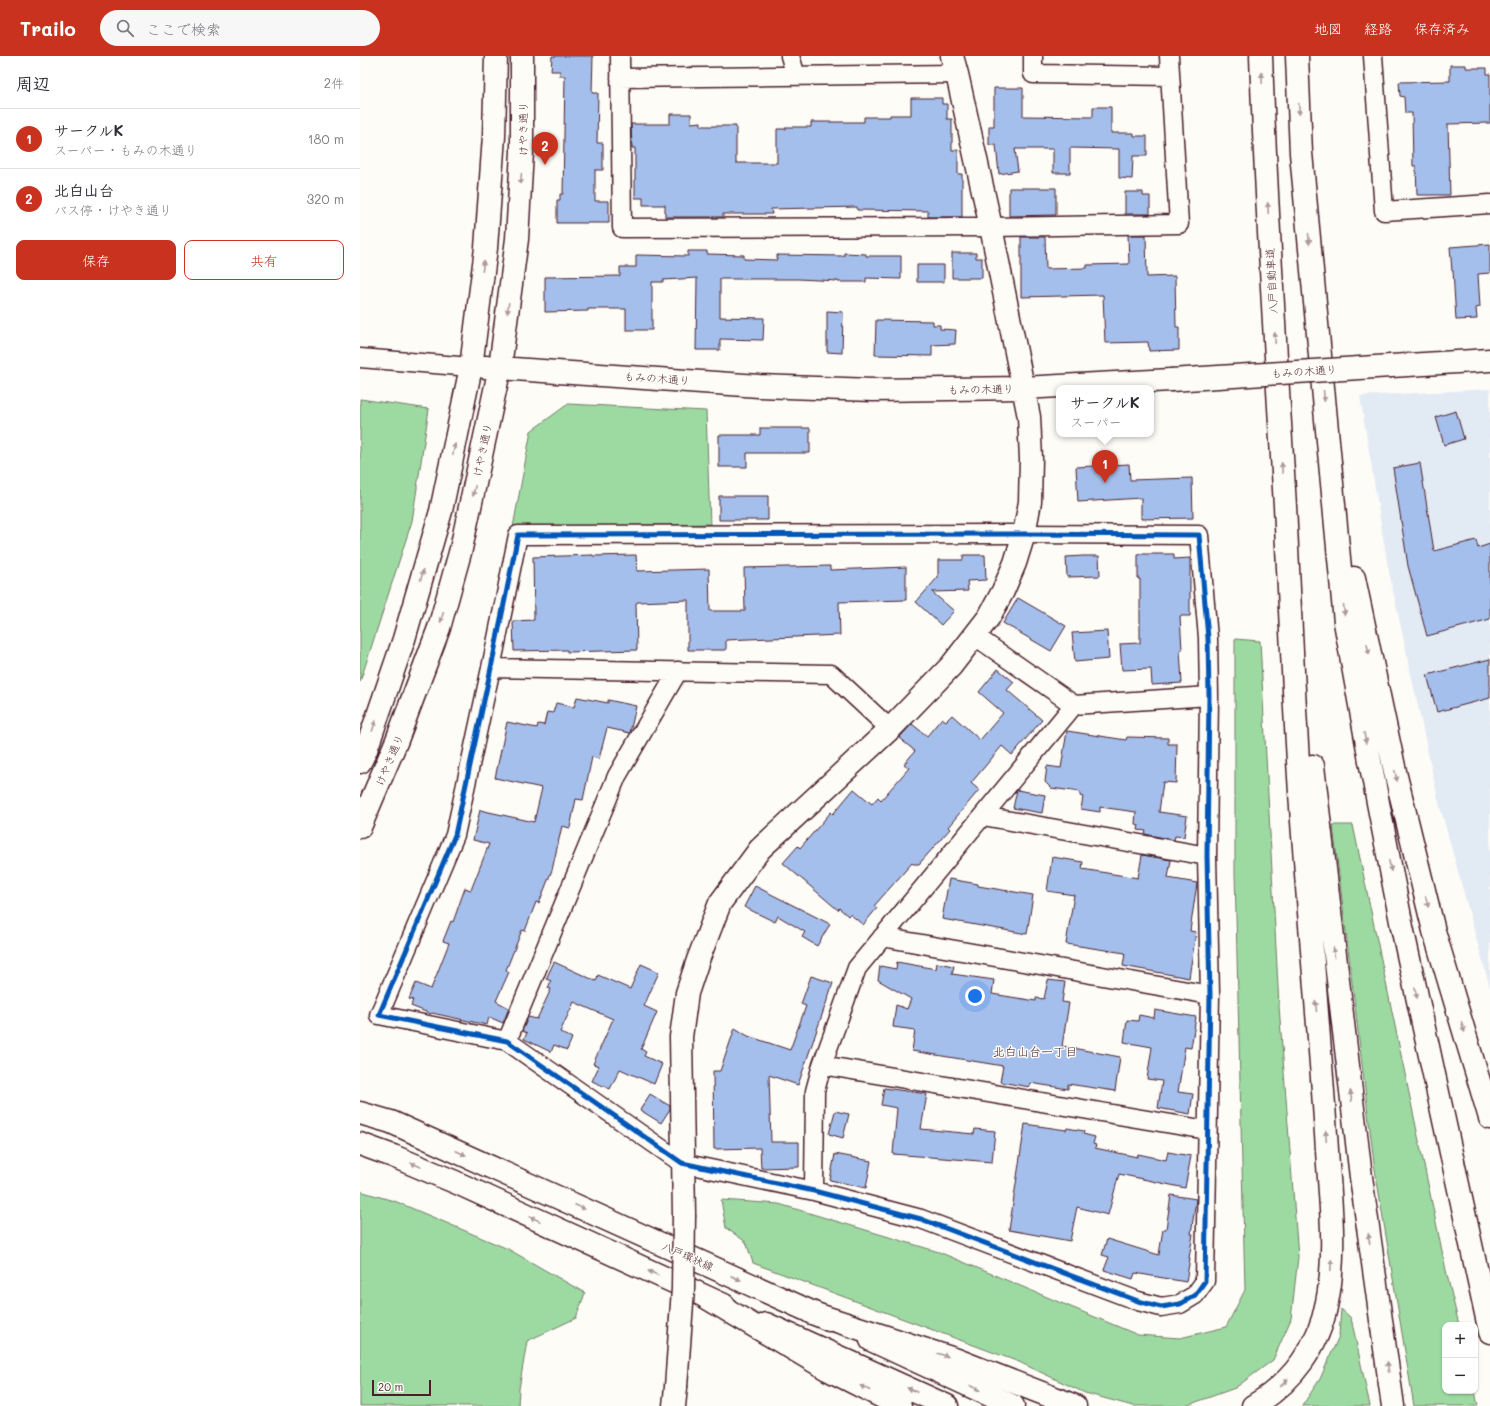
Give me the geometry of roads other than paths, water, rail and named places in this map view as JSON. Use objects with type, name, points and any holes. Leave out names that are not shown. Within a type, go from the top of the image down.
[{"type":"main road","points":[[360,762],[366,750],[404,639],[441,511],[471,367],[486,241],[494,136],[496,56]]},
{"type":"main road","name":"けやき通り","points":[[360,827],[397,740],[439,628],[461,549],[500,367],[517,238],[522,152],[522,56]]},
{"type":"main road","name":"八戸自動車道","points":[[1261,56],[1271,268],[1285,507]]},
{"type":"main road","points":[[1296,56],[1301,153],[1345,622],[1368,754],[1403,935],[1490,1332]]},
{"type":"main road","points":[[675,1396],[683,1289],[684,1215],[681,1037],[687,993],[720,903],[760,849],[890,729],[951,666],[990,617],[1015,563],[1024,534],[1030,502],[1031,459],[1029,417],[991,228],[954,65]]},
{"type":"main road","name":"もみの木通り","points":[[1078,385],[1490,360]]},
{"type":"main road","name":"もみの木通り","points":[[471,367],[500,367],[759,386],[873,390],[1056,386]]},
{"type":"main road","points":[[1327,432],[1360,611],[1396,776],[1434,930],[1490,1118]]},
{"type":"main road","points":[[1253,1406],[1270,1396],[1292,1376],[1308,1354],[1320,1328],[1327,1302],[1331,1268],[1331,1222],[1304,847],[1285,507]]},
{"type":"main road","points":[[1285,507],[1331,930],[1360,1177],[1393,1406]]},
{"type":"main road","name":"八戸環状線","points":[[360,1113],[391,1122],[1013,1406]]},
{"type":"main road","points":[[360,1144],[455,1182],[947,1406]]},
{"type":"main road","points":[[707,1298],[827,1369],[900,1406]]},
{"type":"main road","points":[[812,1313],[957,1360],[1075,1406]]},
{"type":"street","points":[[620,56],[622,228],[991,228],[1179,224],[1169,56]]},
{"type":"street","points":[[790,56],[796,76]]},
{"type":"street","points":[[1033,56],[1033,74],[1170,76]]},
{"type":"street","points":[[1373,56],[1384,211],[1490,204]]},
{"type":"street","points":[[620,78],[796,76],[954,65]]},
{"type":"street","points":[[360,358],[471,367]]},
{"type":"street","points":[[1024,534],[1199,535],[1208,638],[1209,696],[1206,856],[1210,995],[1206,1256],[1204,1281],[1195,1295],[1180,1304],[1161,1307],[1138,1301],[921,1219],[814,1192],[682,1163],[507,1041],[379,1015],[454,835],[491,668],[518,535],[1024,534]]},
{"type":"street","points":[[975,636],[1074,705],[1209,696]]},
{"type":"street","points":[[491,668],[831,674],[890,729]]},
{"type":"street","points":[[507,1041],[617,776],[678,671]]},
{"type":"street","points":[[814,1192],[815,1091],[822,1065],[857,968],[1074,705]]},
{"type":"street","points":[[983,816],[1206,856]]},
{"type":"street","points":[[882,937],[1210,995]]},
{"type":"street","points":[[822,1065],[1207,1130]]},
{"type":"place","name":"北白山台","points":[[545,165]]},
{"type":"place","name":"サークルK","points":[[1105,483]]},
{"type":"district","name":"北白山台一丁目","points":[[1035,1051]]}]
